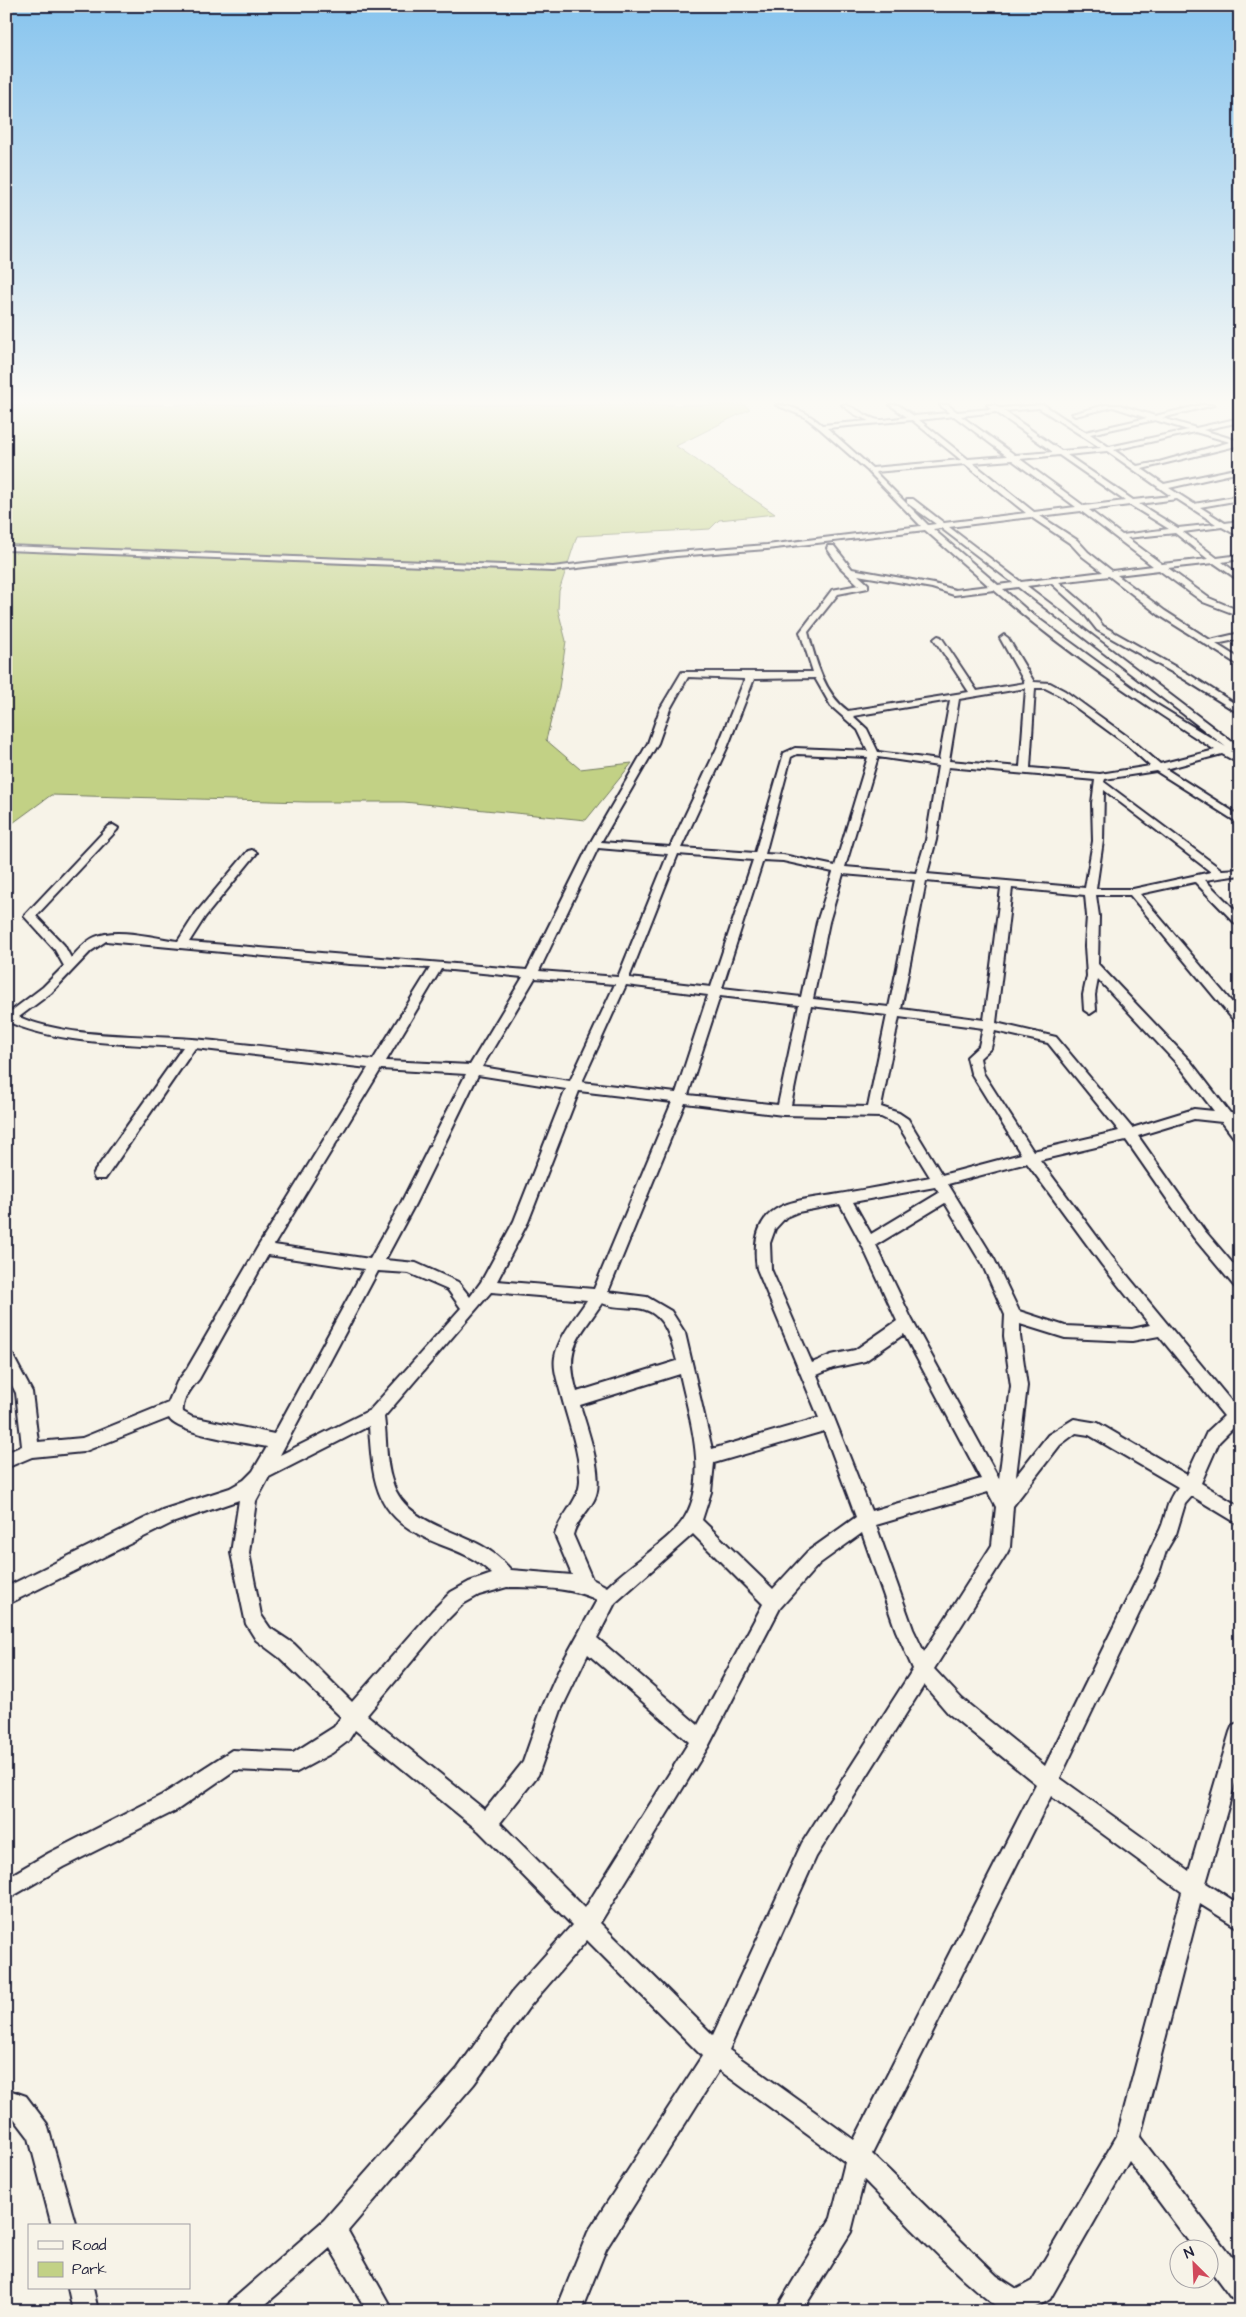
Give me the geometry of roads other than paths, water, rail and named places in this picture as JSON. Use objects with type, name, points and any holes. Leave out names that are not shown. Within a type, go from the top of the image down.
[{"type":"street","points":[[912,513],[995,589],[1148,703],[1240,762]]},
{"type":"street","points":[[926,513],[1240,753]]},
{"type":"street","points":[[1029,513],[1074,542],[1085,554],[1162,613],[1240,663]]},
{"type":"street","points":[[6,548],[553,569],[676,554],[767,547],[925,526],[1053,513]]},
{"type":"street","points":[[1088,513],[1206,600],[1240,614]]},
{"type":"street","points":[[1149,513],[1176,530],[1240,579]]},
{"type":"street","points":[[1204,513],[1240,535]]},
{"type":"street","points":[[1120,537],[1240,523]]},
{"type":"street","points":[[783,1110],[823,922],[874,754],[862,729],[834,704],[819,675],[804,632],[835,592],[865,586],[831,548]]},
{"type":"street","points":[[850,571],[934,586],[954,593],[1240,557]]},
{"type":"street","points":[[1053,581],[1085,610],[1100,628],[1163,665],[1187,676],[1240,711]]},
{"type":"street","points":[[1208,643],[1240,636]]},
{"type":"street","points":[[1004,638],[1031,684],[1025,770]]},
{"type":"street","points":[[938,639],[975,694]]},
{"type":"street","points":[[1105,672],[1163,665]]},
{"type":"street","points":[[819,675],[749,676],[685,674],[665,708],[653,743],[594,845],[531,974],[474,1070],[408,1204],[374,1264],[314,1379],[256,1481],[247,1501],[240,1553],[252,1618],[263,1634],[287,1651],[352,1716],[462,1802],[486,1824],[716,2054],[858,2156],[988,2284],[1015,2302],[1028,2299],[1041,2290],[1128,2140],[1194,1888],[1240,1732]]},
{"type":"street","points":[[6,1596],[168,1516],[235,1494],[250,1485],[262,1472],[376,1415],[410,1374],[470,1308],[487,1286],[500,1258],[521,1222],[574,1086],[622,981],[674,851],[722,748],[749,681],[749,676]]},
{"type":"street","points":[[846,714],[1031,684],[1046,685],[1062,693],[1130,742],[1158,768],[1240,821]]},
{"type":"street","points":[[874,1111],[921,876],[931,840],[955,697]]},
{"type":"street","points":[[586,1584],[564,1535],[566,1526],[588,1494],[590,1479],[564,1375],[563,1357],[568,1342],[599,1295],[681,1097],[759,857],[788,755],[795,751],[806,750],[874,754],[944,764],[1025,770],[1100,780],[1158,768],[1240,746]]},
{"type":"street","points":[[1100,780],[1220,873]]},
{"type":"street","points":[[1090,1010],[1089,995],[1093,976],[1093,916],[1090,892],[1098,841],[1097,802],[1100,780]]},
{"type":"street","points":[[70,967],[60,948],[30,916],[113,828]]},
{"type":"street","points":[[594,845],[783,858],[839,870],[1090,892],[1133,892],[1220,873],[1240,872]]},
{"type":"street","points":[[181,945],[200,915],[252,853]]},
{"type":"street","points":[[1197,878],[1240,922]]},
{"type":"street","points":[[787,2311],[842,2224],[858,2156],[1048,1781],[1154,1564],[1158,1548],[1169,1526],[1176,1500],[1191,1486],[1213,1437],[1236,1421],[1107,1261],[1030,1157],[978,1074],[973,1057],[984,1048],[990,1025],[1007,885]]},
{"type":"street","points":[[1133,892],[1240,1020]]},
{"type":"street","points":[[9,1020],[47,990],[89,945],[100,939],[114,936],[181,945],[350,960],[438,965],[622,981],[805,1001],[990,1025],[1052,1040],[1128,1134],[1199,1234],[1240,1283]]},
{"type":"street","points":[[278,1442],[189,1423],[176,1416],[174,1408],[183,1387],[194,1374],[264,1250],[379,1065],[438,965]]},
{"type":"street","points":[[1092,965],[1233,1118],[1240,1136]]},
{"type":"street","points":[[9,1020],[36,1029],[125,1040],[192,1043],[379,1065],[474,1070],[574,1086],[783,1110],[874,1111],[894,1116],[903,1122],[989,1263],[1005,1294],[1013,1315],[1012,1336],[1018,1392],[1011,1436],[1001,1547],[809,1850],[716,2054],[597,2241],[568,2311]]},
{"type":"street","points":[[100,1175],[192,1043]]},
{"type":"street","points":[[1233,1118],[1194,1114],[1128,1134],[939,1181],[797,1207],[780,1214],[772,1220],[764,1236],[761,1254],[764,1268],[829,1422],[905,1631],[922,1669],[955,1706],[1048,1781],[1194,1888],[1240,1918]]},
{"type":"street","points":[[868,1243],[948,1195]]},
{"type":"street","points":[[844,1199],[868,1243],[906,1323],[1004,1505]]},
{"type":"street","points":[[264,1250],[411,1268],[453,1286],[470,1308]]},
{"type":"street","points":[[486,1824],[531,1768],[552,1708],[585,1640],[609,1598],[622,1584],[680,1537],[693,1522],[702,1492],[706,1458],[686,1365],[677,1333],[666,1315],[647,1303],[609,1300],[599,1295],[487,1286]]},
{"type":"street","points":[[1013,1315],[1065,1332],[1132,1335],[1162,1329]]},
{"type":"street","points":[[807,1372],[831,1362],[859,1356],[871,1346],[893,1334],[906,1323]]},
{"type":"street","points":[[6,1359],[24,1392],[31,1450]]},
{"type":"street","points":[[571,1402],[686,1365]]},
{"type":"street","points":[[6,1461],[31,1450],[83,1445],[174,1408]]},
{"type":"street","points":[[376,1415],[379,1432],[379,1462],[384,1487],[396,1508],[417,1527],[482,1554],[497,1564],[507,1578]]},
{"type":"street","points":[[706,1458],[829,1422]]},
{"type":"street","points":[[1004,1505],[1054,1440],[1074,1426],[1092,1428],[1240,1516]]},
{"type":"street","points":[[239,2311],[333,2229],[466,2076],[520,1999],[586,1925],[702,1740],[774,1602],[813,1558],[866,1520],[992,1483]]},
{"type":"street","points":[[693,1522],[774,1602]]},
{"type":"street","points":[[6,1890],[54,1860],[144,1816],[208,1781],[232,1760],[296,1763],[325,1746],[341,1734],[352,1716],[457,1598],[475,1588],[507,1578],[551,1580],[586,1584],[609,1598]]},
{"type":"street","points":[[585,1640],[702,1740]]},
{"type":"street","points":[[6,2100],[18,2104],[39,2132],[63,2224]]},
{"type":"street","points":[[1128,2140],[1240,2289]]},
{"type":"street","points":[[333,2229],[381,2311]]},
{"type":"street","points":[[81,2290],[86,2311]]}]
